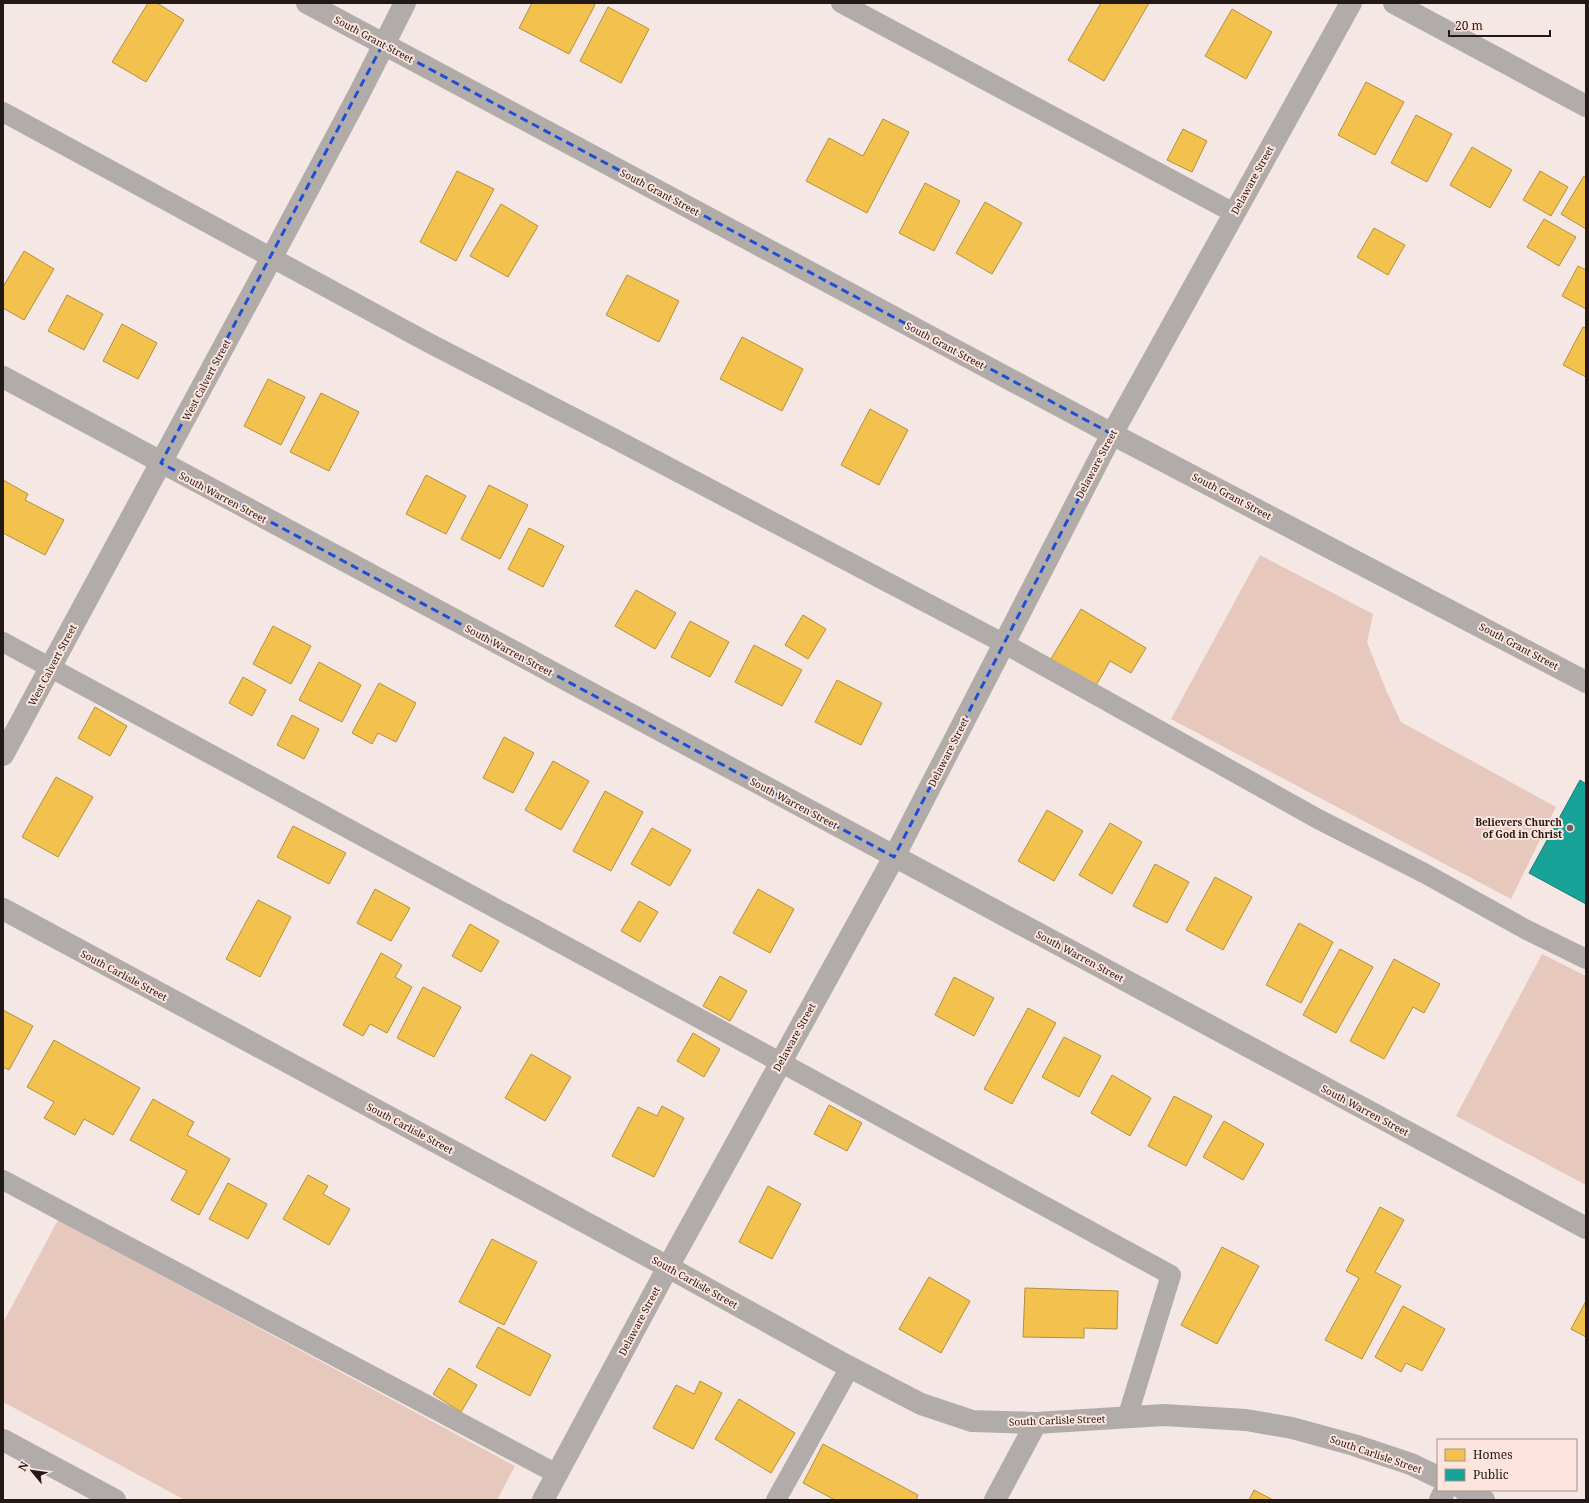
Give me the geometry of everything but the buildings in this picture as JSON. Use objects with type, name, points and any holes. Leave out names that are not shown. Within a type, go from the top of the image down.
[{"type":"street","name":"South Grant Street","points":[[307,3],[1112,434],[1586,682]]},
{"type":"street","name":"West Calvert Street","points":[[3,755],[272,257],[359,94],[405,3]]},
{"type":"street","name":"Delaware Street","points":[[544,1500],[668,1267],[894,856],[1112,434],[1351,3]]},
{"type":"street","points":[[1394,3],[1586,106]]},
{"type":"street","name":"South Warren Street","points":[[3,377],[1586,1228]]},
{"type":"street","name":"South Carlisle Street","points":[[3,909],[921,1404],[972,1421],[1036,1423],[1164,1415],[1246,1420],[1292,1428],[1368,1450],[1411,1464],[1437,1477]]},
{"type":"street","points":[[995,1500],[1036,1423]]},
{"type":"street","points":[[3,1440],[115,1500]]},
{"type":"street","points":[[1440,1500],[1444,1491]]},
{"type":"street","points":[[1466,1491],[1484,1500]]},
{"type":"lane","points":[[841,3],[1234,213]]},
{"type":"lane","points":[[3,112],[429,343],[620,441],[1003,643],[1318,819],[1525,929],[1586,958]]},
{"type":"lane","points":[[3,642],[780,1062],[1170,1275],[1127,1418]]},
{"type":"lane","points":[[3,1180],[557,1474]]},
{"type":"lane","points":[[776,1500],[850,1367]]},
{"type":"highlighted area","points":[[383,44],[1112,434],[894,857],[161,463]]},
{"type":"shaded area","points":[[1260,555],[1373,614],[1367,642],[1386,690],[1401,722],[1556,807],[1511,899],[1171,719]]},
{"type":"shaded area","points":[[1542,954],[1586,976],[1586,1185],[1456,1116]]},
{"type":"shaded area","points":[[58,1220],[515,1466],[497,1500],[185,1500],[3,1402],[3,1323]]},
{"type":"place","name":"Believers Church of God in Christ","points":[[1570,828]]}]
